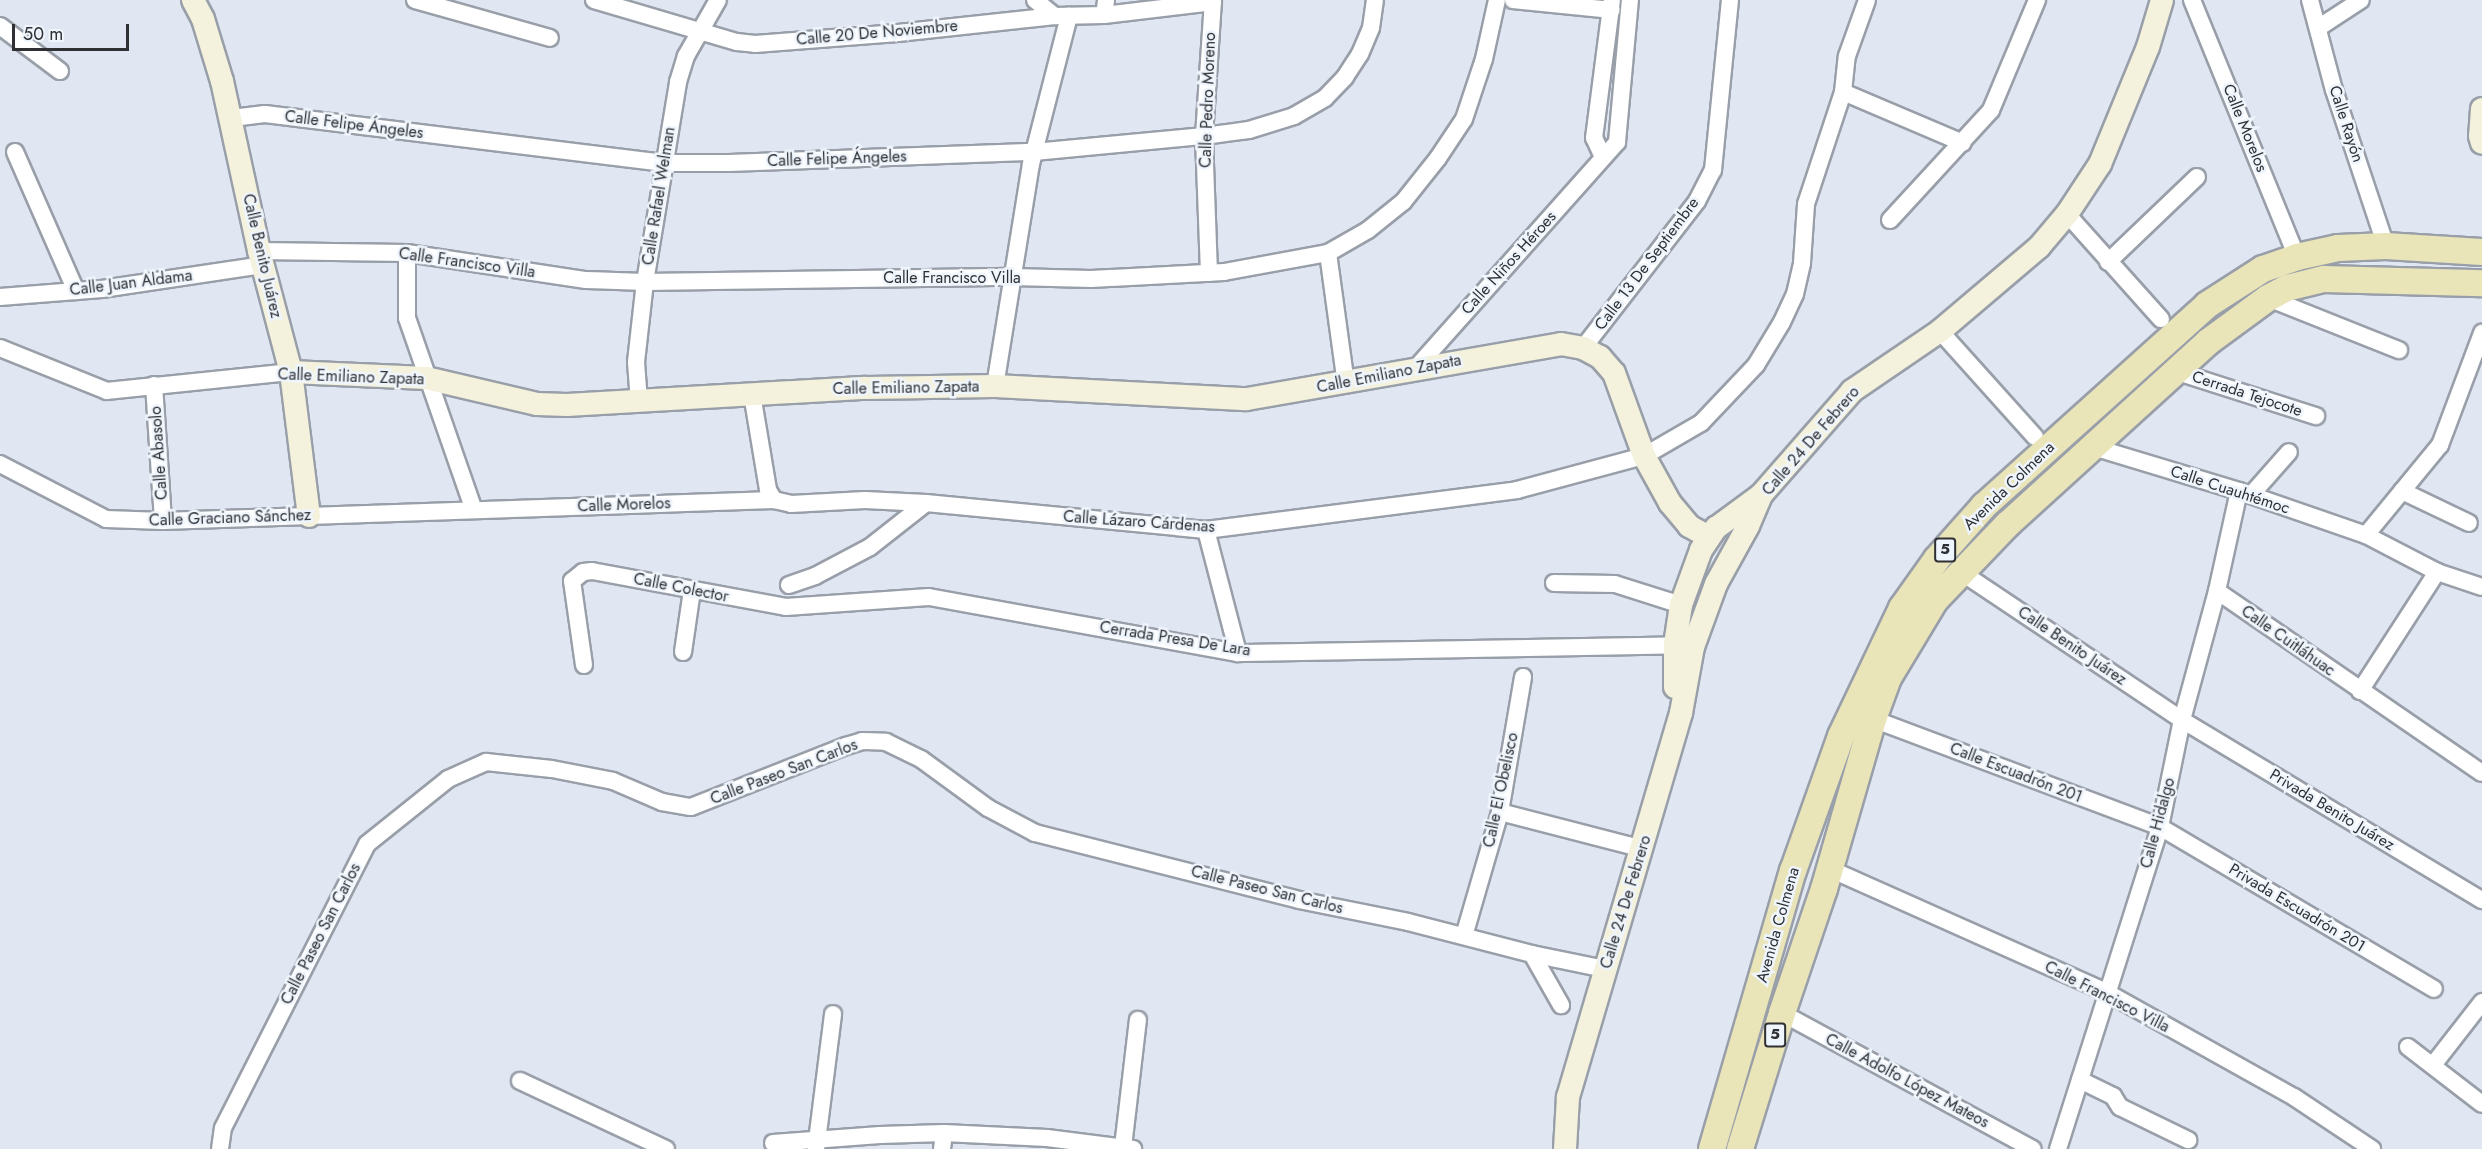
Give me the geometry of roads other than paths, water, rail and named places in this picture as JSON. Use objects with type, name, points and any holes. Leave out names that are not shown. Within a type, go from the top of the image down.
[{"type":"main road","name":"Avenida Colmena","points":[[1712,1149],[1793,871],[1842,736],[1902,608],[1937,559],[1984,506],[2207,305],[2263,269],[2297,256],[2338,248],[2386,246],[2482,252]]},
{"type":"main road","name":"Avenida Colmena","points":[[1782,1013],[1830,869],[1873,719],[1888,678],[1920,622],[1961,572],[2007,524],[2178,372],[2208,342],[2268,298],[2287,288],[2324,279],[2482,283]]},
{"type":"main road","name":"5","points":[[1740,1149],[1782,1013]]},
{"type":"street","name":"Calle Benito Juárez","points":[[193,0],[203,19],[232,118],[260,258],[291,372],[309,516]]},
{"type":"street","points":[[415,0],[550,38]]},
{"type":"street","name":"Calle 20 De Noviembre","points":[[594,0],[700,32],[737,42],[755,44],[898,33],[1062,16],[1105,8],[1213,1]]},
{"type":"street","name":"Calle Rafael Welman","points":[[639,402],[636,362],[645,282],[678,82],[686,56],[717,0]]},
{"type":"street","points":[[995,386],[1034,152],[1062,16],[1035,0]]},
{"type":"street","name":"Calle Felipe Ángeles","points":[[232,118],[265,114],[664,163],[729,163],[1034,152],[1204,136],[1250,130],[1294,116],[1325,98],[1345,77],[1360,54],[1371,28],[1375,0]]},
{"type":"street","name":"Calle Francisco Villa","points":[[260,258],[407,253],[586,280],[645,282],[1013,277],[1091,279],[1209,273],[1328,253],[1368,230],[1404,202],[1438,158],[1464,119],[1484,58],[1497,0]]},
{"type":"street","points":[[1513,0],[1611,5],[1594,138],[1603,157]]},
{"type":"street","name":"Calle Niños Héroes","points":[[1414,369],[1617,142],[1630,0]]},
{"type":"street","name":"Calle 13 De Septiembre","points":[[1583,348],[1697,201],[1713,170],[1730,0]]},
{"type":"street","points":[[1644,456],[1701,423],[1756,365],[1782,322],[1795,294],[1802,263],[1806,204],[1843,92],[1847,57],[1867,0]]},
{"type":"street","points":[[1890,220],[1991,110],[2037,0]]},
{"type":"street","name":"Calle 24 De Febrero","points":[[1564,1149],[1568,1097],[1643,849],[1681,713],[1686,680],[1703,615],[1761,495],[1852,391],[1867,378],[1940,331],[2039,247],[2067,214],[2100,164],[2148,47],[2162,0]]},
{"type":"street","name":"Calle Morelos","points":[[2192,0],[2297,256]]},
{"type":"street","name":"Calle Rayón","points":[[2310,0],[2334,90],[2386,246]]},
{"type":"street","points":[[2318,28],[2361,0]]},
{"type":"street","name":"Calle Pedro Moreno","points":[[1209,273],[1204,136],[1213,1]]},
{"type":"street","points":[[0,26],[60,71]]},
{"type":"street","points":[[1843,92],[1963,143]]},
{"type":"street","points":[[2482,110],[2480,136],[2482,143]]},
{"type":"street","points":[[15,152],[75,291]]},
{"type":"street","points":[[2108,262],[2197,177]]},
{"type":"street","points":[[2067,214],[2108,262],[2162,319]]},
{"type":"street","points":[[407,253],[407,318],[426,378],[474,510]]},
{"type":"street","points":[[1328,253],[1346,384]]},
{"type":"street","name":"Calle Juan Aldama","points":[[0,297],[75,291],[260,258]]},
{"type":"street","points":[[2268,298],[2399,350]]},
{"type":"street","points":[[1940,331],[2036,437]]},
{"type":"street","points":[[2366,535],[2440,446],[2482,333]]},
{"type":"street","name":"Calle Emiliano Zapata","points":[[0,348],[107,391],[291,372],[426,378],[537,404],[639,402],[866,388],[995,386],[1247,399],[1346,384],[1414,369],[1538,346],[1561,344],[1583,348],[1600,357],[1614,373],[1644,456],[1670,503],[1689,526],[1708,537]]},
{"type":"street","name":"Cerrada Tejocote","points":[[2178,372],[2316,416]]},
{"type":"street","name":"Calle Abasolo","points":[[154,385],[163,521]]},
{"type":"street","points":[[752,394],[768,490],[774,500]]},
{"type":"street","name":"Calle Cuauhtémoc","points":[[2093,447],[2245,493],[2366,535],[2437,572],[2482,587]]},
{"type":"street","name":"Calle Hidalgo","points":[[2058,1149],[2160,827],[2182,720],[2245,493],[2289,452]]},
{"type":"street","name":"Calle Lázaro Cárdenas","points":[[774,500],[791,504],[865,500],[926,503],[1206,530],[1517,490],[1644,456]]},
{"type":"street","name":"Calle Graciano Sánchez","points":[[0,464],[106,519],[163,521],[474,510]]},
{"type":"street","points":[[2402,491],[2469,523]]},
{"type":"street","points":[[1681,713],[1674,675],[1675,645],[1682,605],[1693,570],[1708,537],[1734,514],[1761,495]]},
{"type":"street","name":"Calle Morelos","points":[[474,510],[774,500]]},
{"type":"street","points":[[789,585],[824,571],[870,547],[926,503]]},
{"type":"street","points":[[1206,530],[1238,653]]},
{"type":"street","name":"Calle Colector","points":[[584,665],[572,581],[576,576],[592,571],[786,607]]},
{"type":"street","name":"Calle Benito Juárez","points":[[1961,572],[2182,720]]},
{"type":"street","points":[[2360,691],[2437,572]]},
{"type":"street","points":[[1554,583],[1615,584],[1682,605]]},
{"type":"street","points":[[683,652],[692,590]]},
{"type":"street","name":"Calle Cuitláhuac","points":[[2217,591],[2482,773]]},
{"type":"street","name":"Cerrada Presa De Lara","points":[[786,607],[929,597],[1238,653],[1675,645]]},
{"type":"street","name":"Calle El Obelisco","points":[[1464,936],[1500,813],[1499,801],[1523,677]]},
{"type":"street","name":"Calle Escuadrón 201","points":[[1873,719],[2160,827]]},
{"type":"street","name":"Privada Benito Juárez","points":[[2182,720],[2482,900]]},
{"type":"street","name":"Calle Paseo San Carlos","points":[[220,1149],[223,1128],[367,844],[407,809],[448,778],[486,762],[552,769],[613,782],[662,802],[691,807],[846,746],[862,741],[886,742],[921,759],[988,808],[1035,833],[1299,900],[1605,969]]},
{"type":"street","points":[[1500,813],[1643,849]]},
{"type":"street","name":"Privada Escuadrón 201","points":[[2160,827],[2434,989]]},
{"type":"street","name":"Calle Francisco Villa","points":[[1830,869],[2106,992],[2294,1097],[2372,1149]]},
{"type":"street","points":[[1532,954],[1561,1005]]},
{"type":"street","points":[[2433,1065],[2482,1002]]},
{"type":"street","name":"Calle Adolfo López Mateos","points":[[1782,1013],[2033,1149]]},
{"type":"street","points":[[817,1145],[833,1014]]},
{"type":"street","points":[[773,1143],[817,1145],[880,1134],[943,1141],[1128,1148],[1138,1020]]},
{"type":"street","points":[[2408,1047],[2482,1104]]},
{"type":"street","points":[[2080,1080],[2113,1096],[2120,1107],[2188,1140]]},
{"type":"street","points":[[520,1081],[666,1149]]}]
